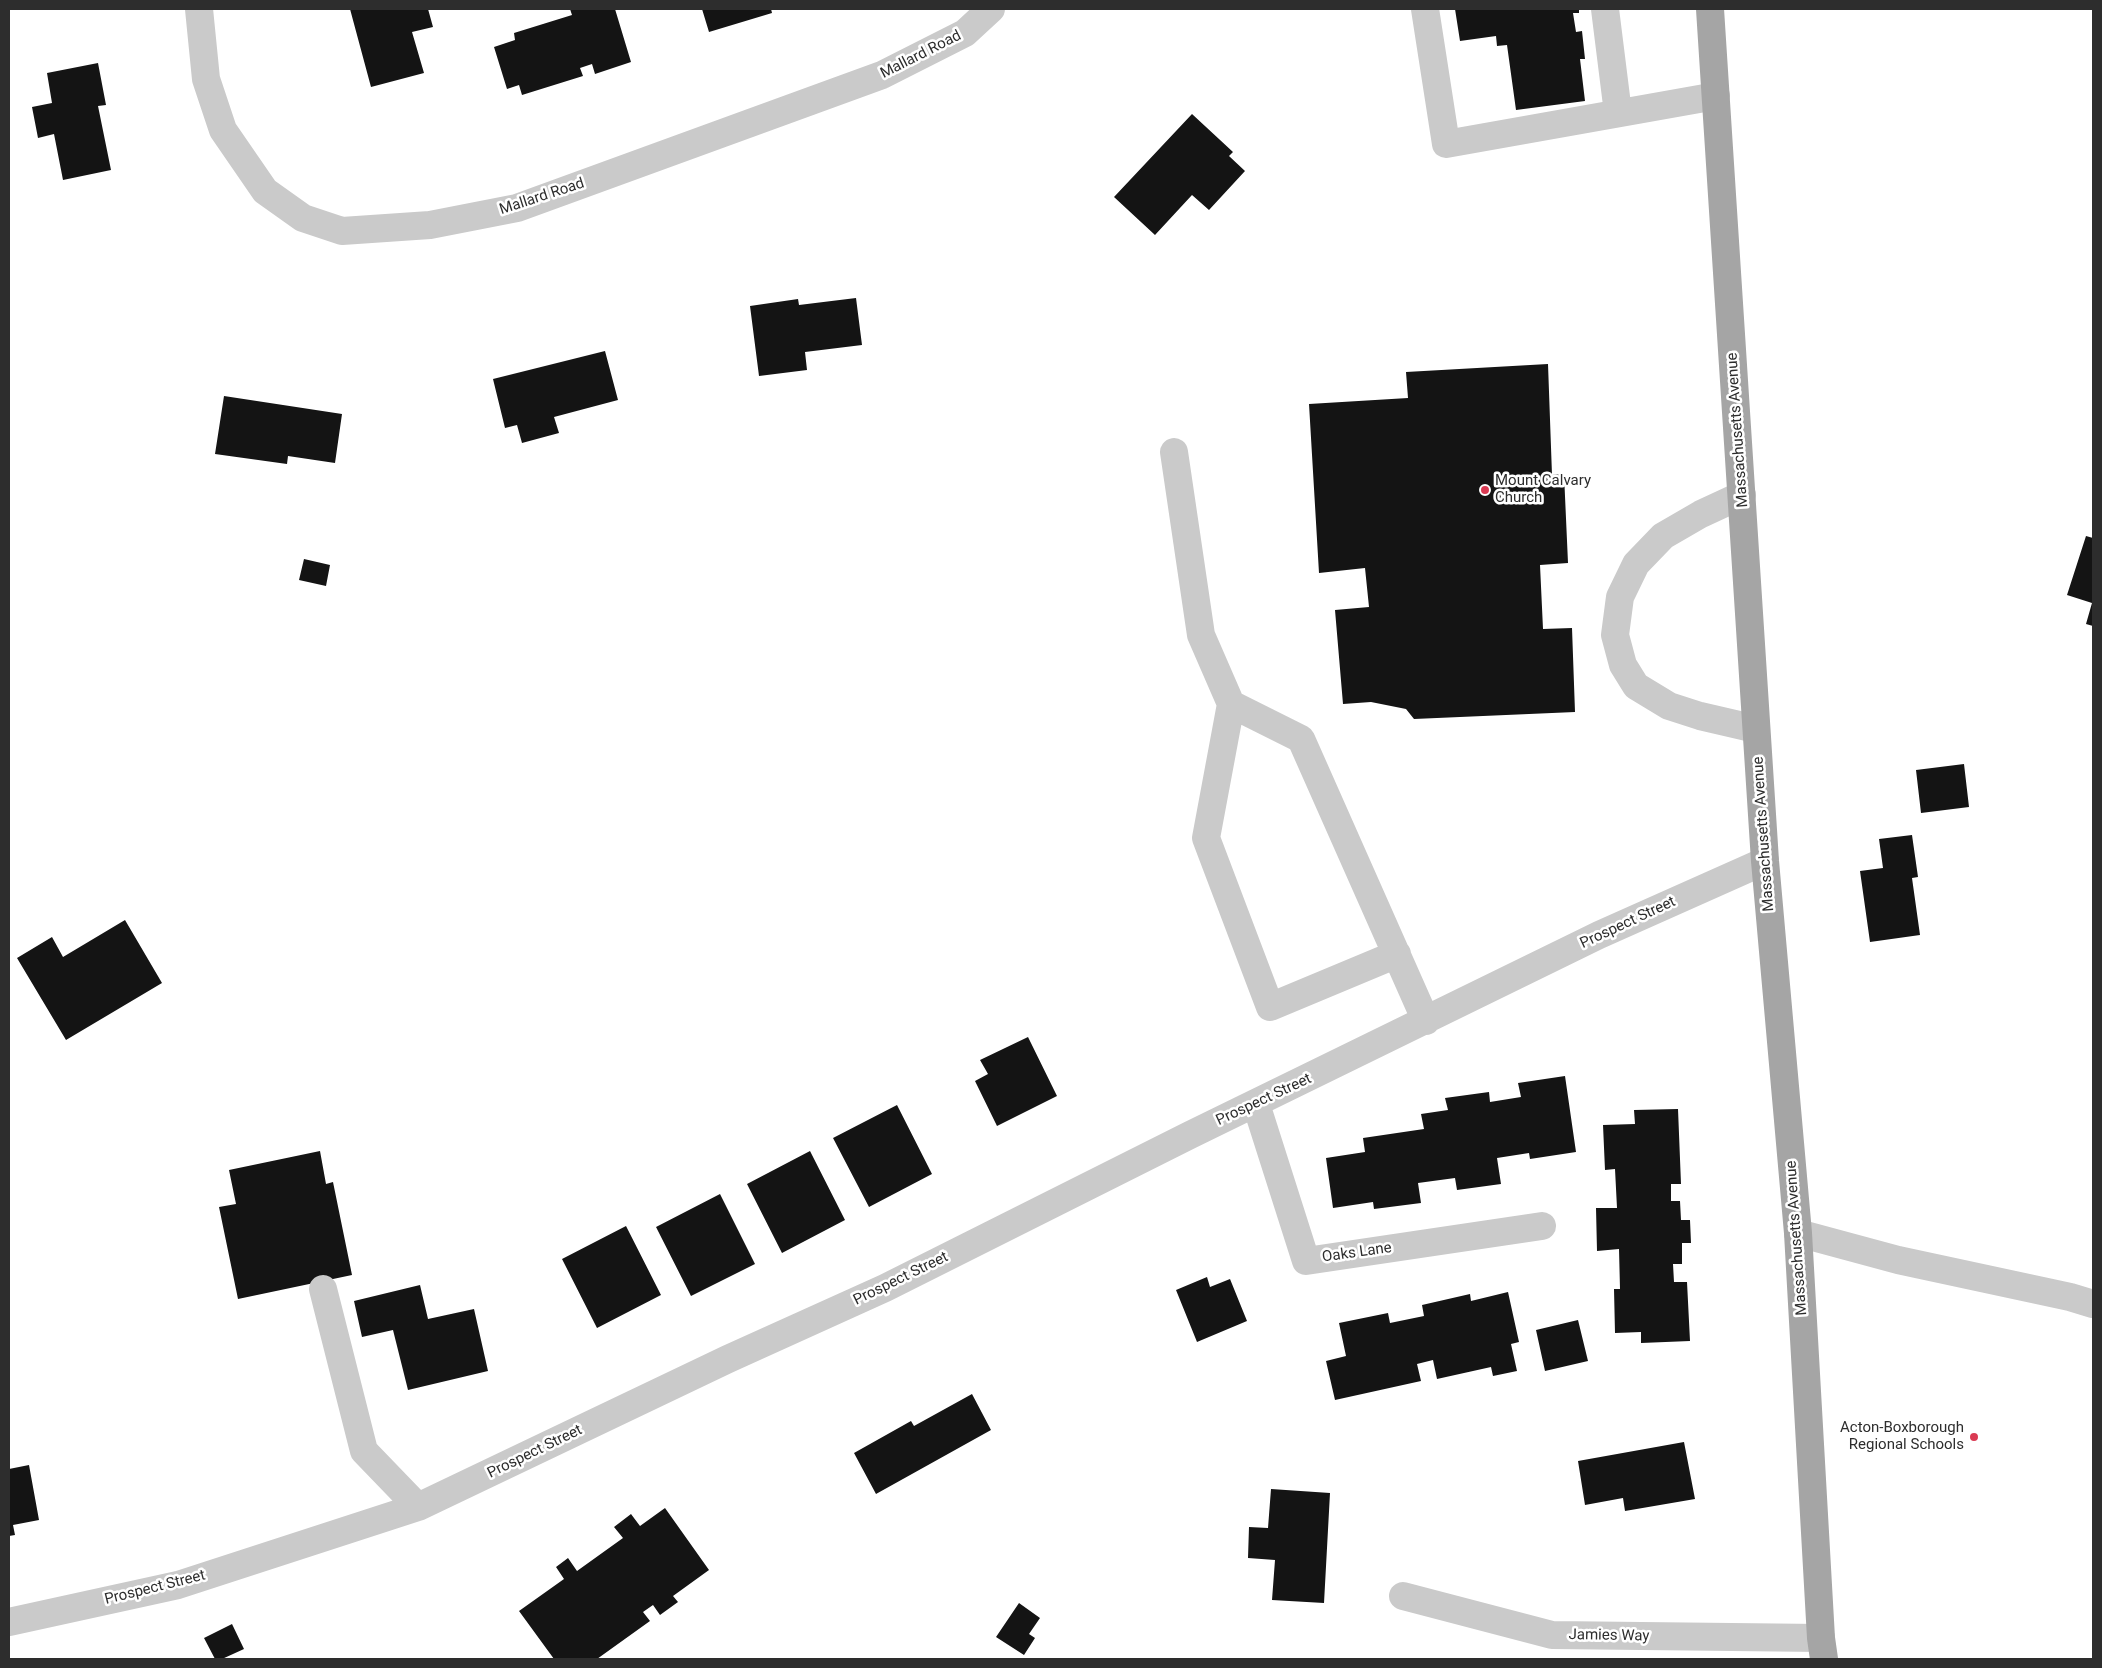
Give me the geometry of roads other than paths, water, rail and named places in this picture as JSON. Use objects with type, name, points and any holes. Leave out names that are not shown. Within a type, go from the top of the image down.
[{"type":"main road","name":"Massachusetts Avenue","points":[[1710,9],[1765,861],[1798,1233],[1823,1649]]},
{"type":"street","name":"Mallard Road","points":[[198,9],[206,79],[223,130],[265,191],[302,218],[342,231],[430,224],[517,208],[882,76],[965,33],[991,9]]},
{"type":"street","points":[[1425,9],[1446,144],[1716,96]]},
{"type":"street","points":[[1605,9],[1618,113]]},
{"type":"street","points":[[1174,452],[1201,634],[1231,704],[1206,838],[1270,1007],[1397,954]]},
{"type":"street","points":[[1742,495],[1700,514],[1663,536],[1636,564],[1620,597],[1615,635],[1623,665],[1636,686],[1669,706],[1708,718],[1756,729]]},
{"type":"street","points":[[1231,704],[1300,739],[1426,1021]]},
{"type":"street","name":"Prospect Street","points":[[9,1622],[178,1585],[418,1507],[885,1288],[1599,936],[1765,861]]},
{"type":"street","name":"Oaks Lane","points":[[1256,1104],[1306,1260],[1542,1226]]},
{"type":"street","points":[[1798,1233],[1898,1260],[2070,1297],[2093,1304]]},
{"type":"street","points":[[323,1289],[364,1451],[418,1507]]},
{"type":"street","name":"Jamies Way","points":[[1403,1596],[1552,1635],[1823,1649]]},
{"type":"place","name":"Mount Calvary Church","points":[[1485,490]]},
{"type":"place","name":"Acton-Boxborough Regional Schools","points":[[1974,1437]]}]
